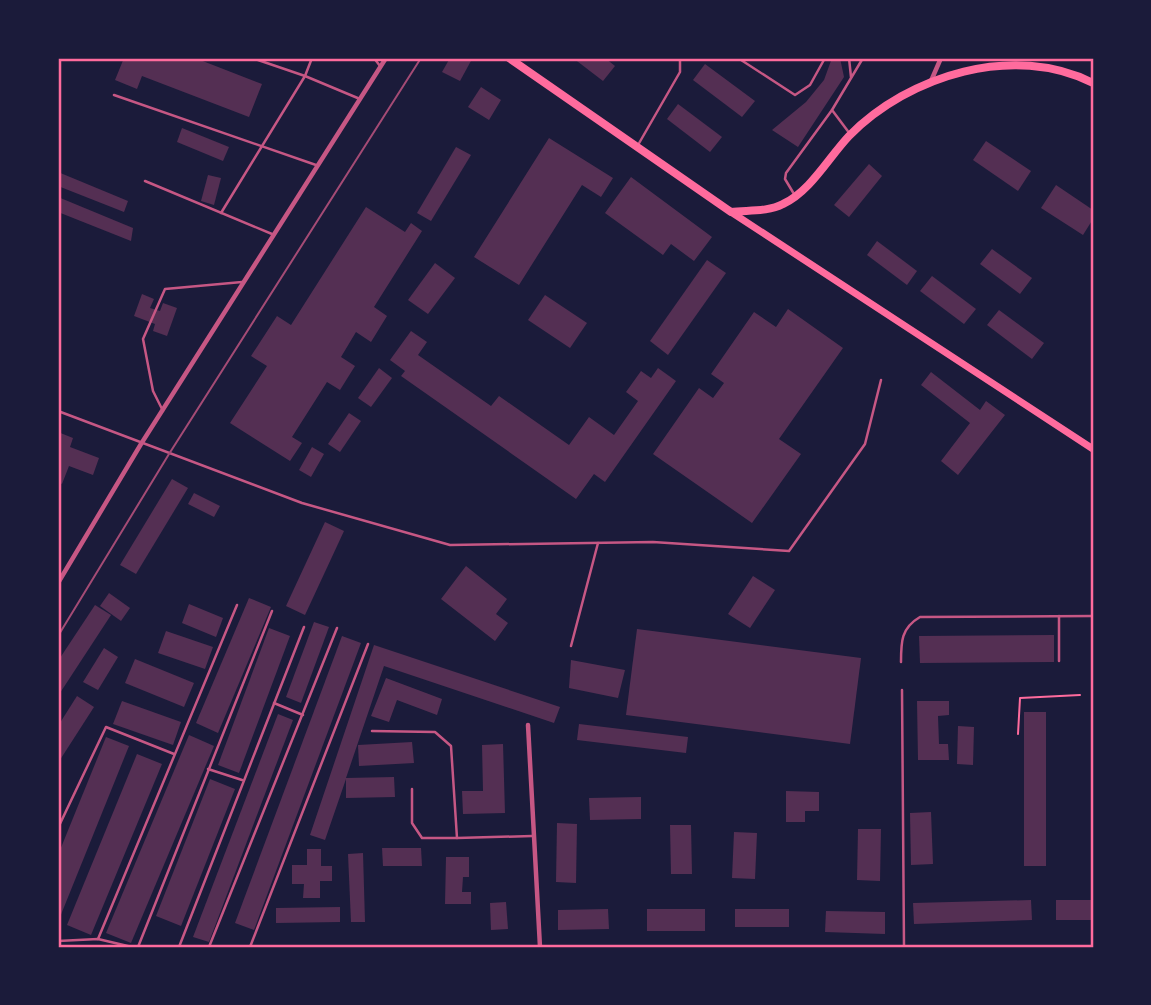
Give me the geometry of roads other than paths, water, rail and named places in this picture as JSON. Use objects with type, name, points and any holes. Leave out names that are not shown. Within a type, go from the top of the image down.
[{"type":"main road","points":[[509,58],[731,212],[1093,449]]},
{"type":"main road","points":[[731,212],[767,209],[795,197],[850,135],[900,96],[931,82],[978,68],[1049,67],[1093,83]]},
{"type":"street","points":[[58,583],[141,444],[386,58]]},
{"type":"street","points":[[931,82],[941,58]]},
{"type":"street","points":[[528,725],[540,947]]},
{"type":"lane","points":[[253,58],[305,75],[360,99]]},
{"type":"lane","points":[[221,213],[305,75],[312,58]]},
{"type":"lane","points":[[374,58],[381,67]]},
{"type":"lane","points":[[637,147],[680,72],[680,58]]},
{"type":"lane","points":[[738,58],[795,95],[810,85],[825,58]]},
{"type":"lane","points":[[849,58],[851,76]]},
{"type":"lane","points":[[795,197],[785,179],[786,173],[832,110],[863,58]]},
{"type":"lane","points":[[114,95],[319,166]]},
{"type":"lane","points":[[832,110],[850,135]]},
{"type":"lane","points":[[145,181],[275,235]]},
{"type":"lane","points":[[163,411],[153,391],[143,339],[165,289],[245,282]]},
{"type":"lane","points":[[58,411],[302,503],[450,545],[653,542],[789,551],[865,444],[881,380]]},
{"type":"lane","points":[[571,646],[598,543]]},
{"type":"lane","points":[[98,939],[237,605]]},
{"type":"lane","points":[[138,947],[272,611]]},
{"type":"lane","points":[[1059,616],[1059,661]]},
{"type":"lane","points":[[901,662],[901,640],[906,629],[920,617],[1093,616]]},
{"type":"lane","points":[[179,947],[304,627]]},
{"type":"lane","points":[[209,947],[337,628]]},
{"type":"lane","points":[[250,947],[368,644]]},
{"type":"lane","points":[[902,690],[904,947]]},
{"type":"lane","points":[[274,703],[303,715]]},
{"type":"lane","points":[[58,828],[106,727],[174,754]]},
{"type":"lane","points":[[373,732],[435,732],[451,746],[457,838]]},
{"type":"lane","points":[[208,769],[243,780]]},
{"type":"lane","points":[[412,789],[411,823],[422,838],[532,836]]},
{"type":"lane","points":[[58,941],[98,939],[132,947]]},
{"type":"tram line","points":[[58,636],[169,454],[421,58]]}]
